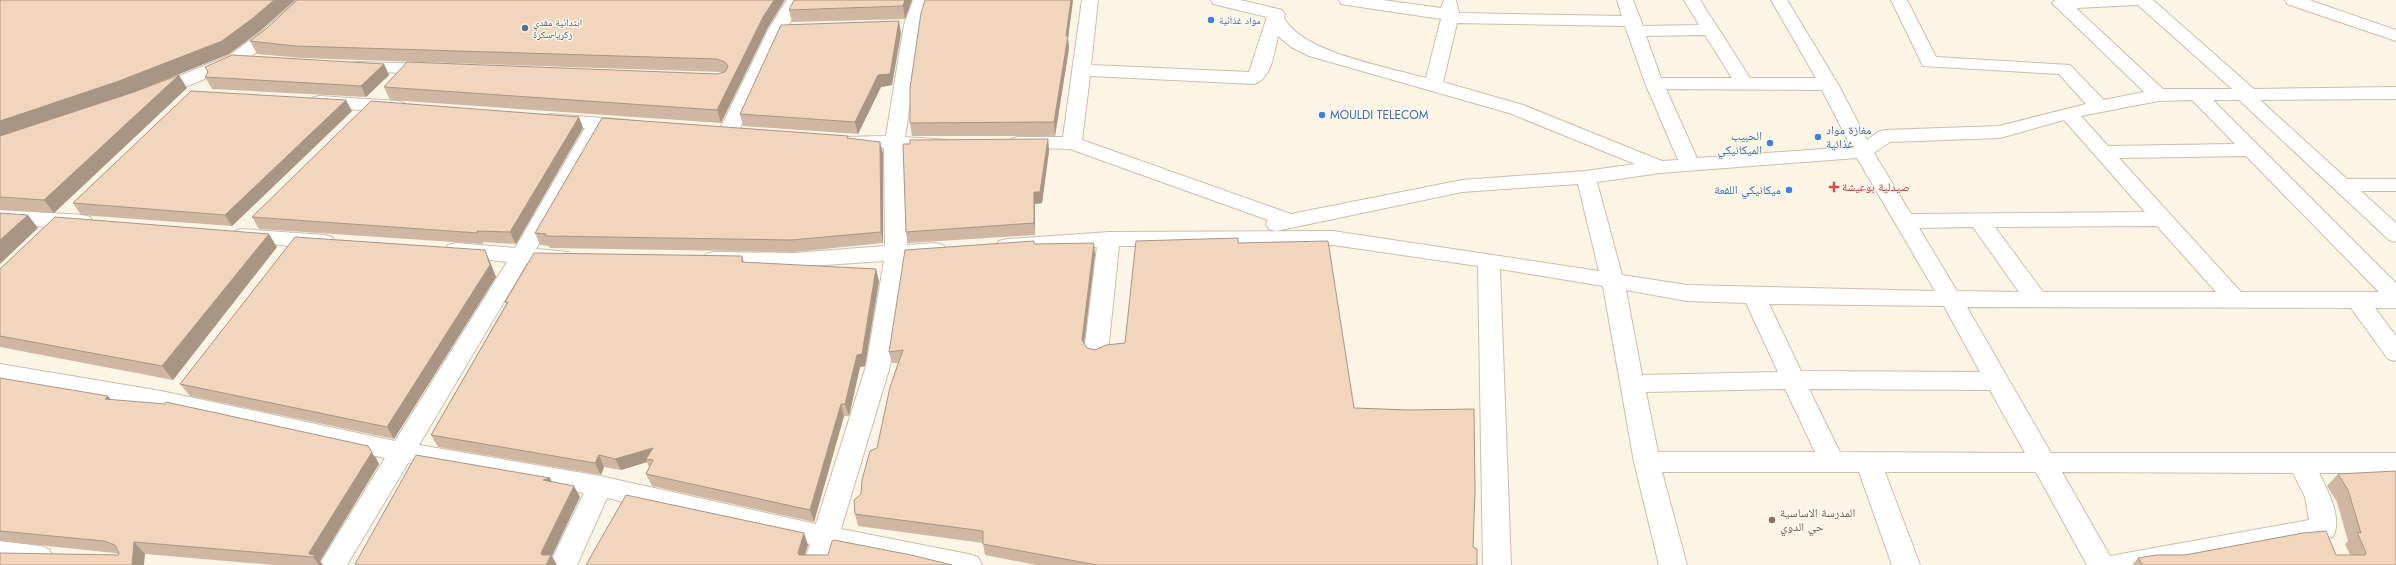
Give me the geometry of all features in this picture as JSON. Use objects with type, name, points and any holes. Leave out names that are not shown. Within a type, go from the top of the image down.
[{"type":"street","points":[[189,100],[230,62],[263,40],[307,0]]},
{"type":"street","points":[[751,134],[720,132],[785,30],[795,0]]},
{"type":"street","points":[[817,565],[878,366],[896,253],[894,144],[905,25],[922,0]]},
{"type":"street","points":[[1072,143],[1090,0]]},
{"type":"street","points":[[1219,0],[1277,11]]},
{"type":"street","points":[[1348,0],[1369,1],[1509,19],[1711,30]]},
{"type":"street","points":[[1506,0],[1509,19]]},
{"type":"street","points":[[1624,0],[1632,26],[1654,83],[1690,164]]},
{"type":"street","points":[[1692,0],[1744,83]]},
{"type":"street","points":[[1780,0],[1829,84],[1863,152],[1950,299],[2101,565]]},
{"type":"street","points":[[1899,0],[1929,62],[2064,69],[2099,106]]},
{"type":"street","points":[[2142,0],[2246,94],[2396,235]]},
{"type":"street","points":[[2060,1],[2145,0]]},
{"type":"street","points":[[2293,0],[2396,36]]},
{"type":"street","points":[[2319,0],[2396,26]]},
{"type":"street","points":[[2060,1],[2158,95]]},
{"type":"street","points":[[1080,70],[1254,78],[1258,74],[1277,11]]},
{"type":"street","points":[[1277,11],[1282,32],[1297,44],[1309,50],[1433,86],[1516,108],[1660,167]]},
{"type":"street","points":[[1433,86],[1450,11]]},
{"type":"street","points":[[142,98],[230,62],[265,62]]},
{"type":"street","points":[[340,67],[452,70]]},
{"type":"street","points":[[354,122],[408,69]]},
{"type":"street","points":[[1654,83],[1829,84]]},
{"type":"street","points":[[1205,238],[1462,186],[1586,176],[1690,164],[1863,152],[1886,136],[2000,132],[2068,113],[2158,95],[2396,93]]},
{"type":"street","points":[[2196,94],[2396,296]]},
{"type":"street","points":[[304,101],[418,109]]},
{"type":"street","points":[[2068,113],[2235,300]]},
{"type":"street","points":[[535,118],[645,127]]},
{"type":"street","points":[[333,565],[521,256],[598,123]]},
{"type":"street","points":[[830,140],[894,144],[956,144]]},
{"type":"street","points":[[1002,143],[1072,143],[1290,221]]},
{"type":"street","points":[[2102,152],[2252,150]]},
{"type":"street","points":[[1586,176],[1613,280],[1647,462],[1673,565]]},
{"type":"street","points":[[2342,185],[2396,185]]},
{"type":"street","points":[[46,236],[80,204]]},
{"type":"street","points":[[0,217],[63,220],[103,224]]},
{"type":"street","points":[[255,219],[230,235],[343,243]]},
{"type":"street","points":[[1905,221],[2163,219]]},
{"type":"street","points":[[1978,221],[2037,300]]},
{"type":"street","points":[[990,247],[1109,239],[1333,238],[1488,260],[1687,293],[1754,296],[2037,300],[2396,300]]},
{"type":"street","points":[[1096,352],[1109,239]]},
{"type":"street","points":[[281,259],[296,240]]},
{"type":"street","points":[[436,249],[521,256],[577,257]]},
{"type":"street","points":[[696,258],[794,260],[959,249]]},
{"type":"street","points":[[1488,260],[1497,565]]},
{"type":"street","points":[[1754,296],[1832,463]]},
{"type":"street","points":[[2357,300],[2396,353]]},
{"type":"street","points":[[0,373],[177,393],[402,452],[600,486],[825,537],[968,565]]},
{"type":"street","points":[[1633,384],[1794,380],[1997,382]]},
{"type":"street","points":[[1647,462],[1869,464],[2396,463]]},
{"type":"street","points":[[2116,565],[2292,532],[2329,540],[2318,497],[2301,463]]},
{"type":"street","points":[[1869,464],[1906,565]]},
{"type":"street","points":[[563,565],[600,486]]},
{"type":"street","points":[[0,552],[61,559]]},
{"type":"building","points":[[0,0],[274,0],[222,41],[119,81],[0,121]]},
{"type":"building","name":"ابتدائية مفدي زكريا-سكرة","points":[[297,0],[774,0],[763,17],[717,110],[384,87],[407,62],[717,74],[725,72],[728,66],[725,62],[717,59],[295,46],[250,41],[267,28]]},
{"type":"building","points":[[794,0],[905,0],[903,6],[789,10]]},
{"type":"building","points":[[925,0],[1071,0],[1066,36],[1068,36],[1054,122],[910,123],[910,88],[921,13]]},
{"type":"building","points":[[899,21],[890,74],[878,75],[855,122],[740,114],[781,25]]},
{"type":"building","points":[[232,55],[384,64],[361,86],[205,77],[208,72],[205,67]]},
{"type":"building","points":[[179,75],[44,200],[0,197],[0,136],[134,92]]},
{"type":"building","points":[[191,91],[346,100],[225,215],[73,203]]},
{"type":"building","points":[[371,101],[579,117],[510,232],[477,231],[478,233],[252,217]]},
{"type":"building","points":[[602,118],[848,136],[847,138],[880,142],[881,232],[791,240],[545,236],[546,234],[535,233]]},
{"type":"building","points":[[1048,139],[1040,192],[1034,192],[1034,223],[906,232],[903,144],[910,144],[910,140]]},
{"type":"building","points":[[0,213],[28,215],[0,240]]},
{"type":"building","points":[[55,217],[269,234],[162,366],[0,336],[0,269]]},
{"type":"building","points":[[295,237],[485,250],[490,265],[387,427],[180,384]]},
{"type":"building","points":[[1238,238],[1238,243],[1328,241],[1354,408],[1409,410],[1474,409],[1475,491],[1473,547],[1477,549],[1477,565],[1097,565],[983,544],[983,531],[855,514],[854,500],[861,494],[862,480],[870,451],[877,448],[890,387],[903,350],[889,352],[905,250],[1034,241],[1034,244],[1094,243],[1082,340],[1087,348],[1095,350],[1106,345],[1125,343],[1136,241]]},
{"type":"building","points":[[534,253],[742,256],[742,262],[876,269],[862,354],[857,355],[845,404],[841,404],[810,510],[646,474],[653,460],[646,459],[653,448],[615,459],[599,455],[595,463],[431,435],[508,302],[505,302]]},
{"type":"building","points":[[0,378],[108,396],[105,399],[165,404],[166,402],[368,446],[372,452],[309,553],[315,555],[313,557],[134,542],[132,565],[0,565],[0,553],[118,555],[119,553],[115,545],[104,541],[0,531]]},
{"type":"building","points":[[416,455],[550,478],[543,480],[574,486],[541,553],[542,555],[551,555],[546,565],[355,564]]},
{"type":"building","points":[[2396,471],[2396,565],[2143,565],[2138,558],[2156,555],[2185,555],[2303,533],[2326,531],[2336,555],[2365,555],[2366,553],[2357,532],[2361,533],[2348,490],[2338,474]]},
{"type":"building","points":[[626,495],[804,533],[798,553],[799,555],[828,555],[832,541],[834,540],[911,555],[952,565],[586,565]]},
{"type":"place","name":"مواد غذائية","points":[[1211,20]]},
{"type":"place","name":"ابتدائية مفدي زكريا-سكرة","points":[[525,28]]},
{"type":"place","name":"MOULDI TELECOM","points":[[1322,115]]},
{"type":"place","name":"مغازة مواد غذائية","points":[[1818,137]]},
{"type":"place","name":"الحبيب الميكانيكي","points":[[1770,143]]},
{"type":"place","name":"صيدلية بوعيشة","points":[[1834,187]]},
{"type":"place","name":"ميكانيكي اللفعة","points":[[1789,190]]},
{"type":"place","name":"المدرسة الاساسية حي الدوي","points":[[1772,520]]}]
